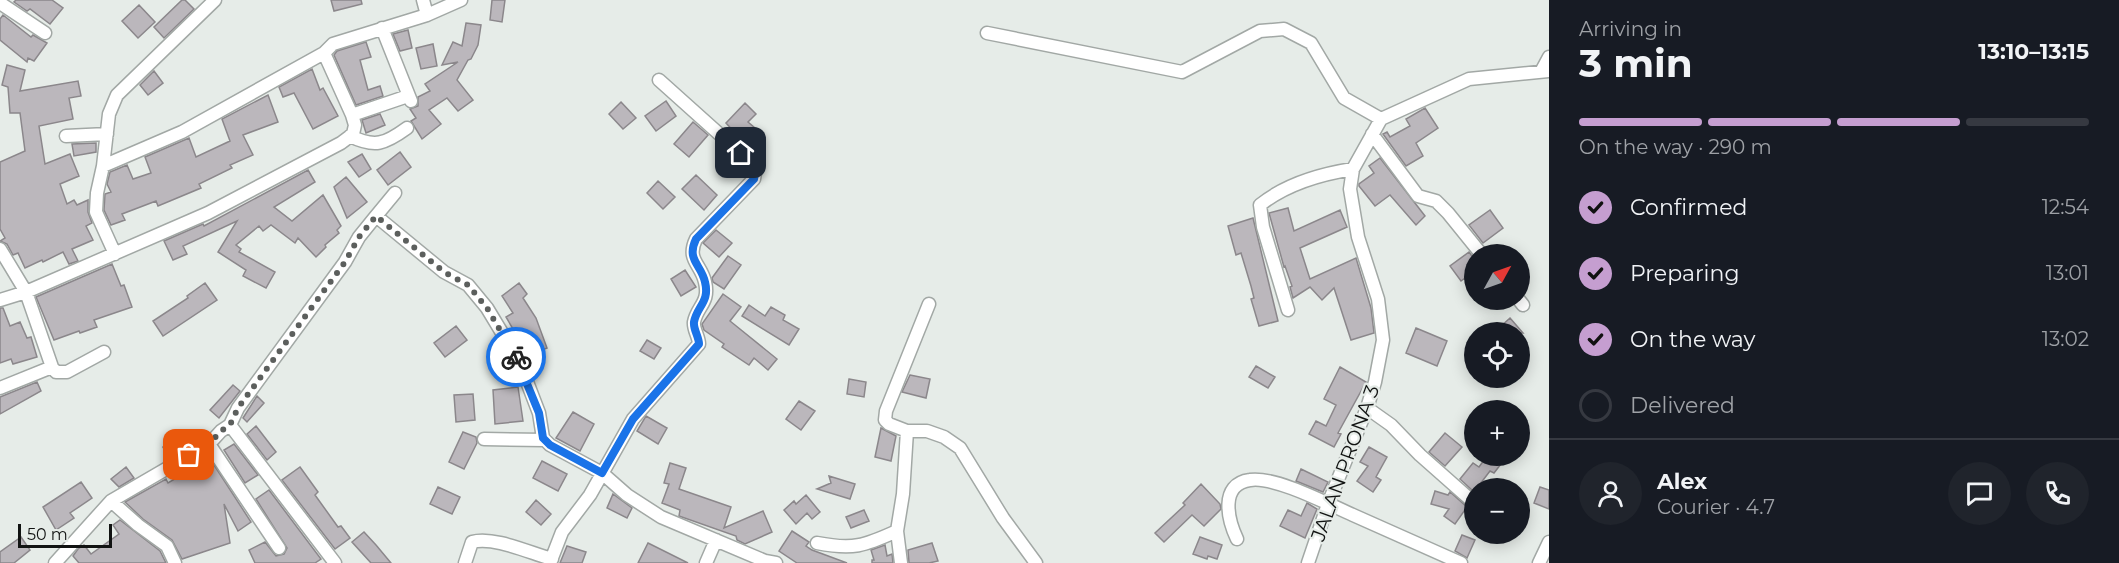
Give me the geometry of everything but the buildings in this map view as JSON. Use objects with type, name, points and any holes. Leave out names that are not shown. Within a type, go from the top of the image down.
[{"type":"street","points":[[115,254],[96,212],[109,114],[117,95],[215,0]]},
{"type":"street","points":[[423,0],[428,15]]},
{"type":"street","points":[[103,166],[182,132],[324,53],[329,46],[345,39],[428,15],[461,0]]},
{"type":"street","points":[[0,3],[45,33]]},
{"type":"street","points":[[352,115],[410,98],[381,28]]},
{"type":"street","points":[[987,33],[1182,72],[1260,31],[1284,29],[1311,43],[1344,98],[1381,119],[1469,79],[1546,70],[1549,57]]},
{"type":"street","points":[[0,300],[26,292],[208,213],[341,143],[353,134],[355,125],[352,115],[324,53]]},
{"type":"street","points":[[465,563],[472,542],[480,540],[492,541],[551,561],[561,532],[590,495],[633,419],[699,344],[694,319],[706,300],[705,282],[692,256],[692,248],[696,239],[754,179],[756,167],[658,80]]},
{"type":"street","name":"JALAN PRONA 3","points":[[1308,563],[1328,504],[1367,408],[1375,382],[1383,340],[1378,299],[1358,237],[1350,189],[1353,169],[1381,119]]},
{"type":"street","points":[[350,136],[363,143],[374,144],[396,136],[407,128]]},
{"type":"street","points":[[66,136],[107,134]]},
{"type":"street","points":[[1372,134],[1418,196],[1436,201],[1473,244]]},
{"type":"street","points":[[1288,310],[1263,227],[1260,205],[1274,193],[1303,181],[1353,169]]},
{"type":"street","points":[[55,563],[111,501],[209,444],[230,425],[238,408],[345,262],[359,237],[395,194]]},
{"type":"street","points":[[376,216],[444,272],[468,285],[487,308],[519,361],[539,413],[540,428],[550,445],[602,473],[627,495],[661,517],[765,561],[782,562]]},
{"type":"street","points":[[0,249],[26,292],[52,367],[56,372],[67,372],[104,352]]},
{"type":"street","points":[[930,304],[884,416],[885,420],[907,431],[927,431],[944,437],[960,448],[1003,518],[1036,563]]},
{"type":"street","points":[[0,388],[52,367]]},
{"type":"street","points":[[1367,408],[1391,425],[1420,455],[1464,494]]},
{"type":"street","points":[[230,425],[335,563]]},
{"type":"street","points":[[901,563],[897,531],[903,494],[907,431]]},
{"type":"street","points":[[484,439],[545,440]]},
{"type":"street","points":[[209,444],[279,548]]},
{"type":"street","points":[[1237,539],[1230,524],[1228,506],[1230,492],[1239,483],[1260,480],[1277,483],[1328,504],[1461,563]]},
{"type":"street","points":[[111,501],[167,546],[176,563]]},
{"type":"street","points":[[817,543],[851,548],[897,531]]},
{"type":"street","points":[[706,563],[716,540]]},
{"type":"street","points":[[1539,563],[1549,542]]},
{"type":"way so far","points":[[189,455],[209,444],[230,425],[238,408],[376,216],[444,272],[468,285],[487,308],[516,357]]},
{"type":"route","points":[[516,357],[539,413],[543,438],[550,445],[602,473],[633,419],[699,344],[694,319],[706,300],[705,282],[692,256],[692,248],[696,239],[754,179],[756,167],[741,153]]}]
